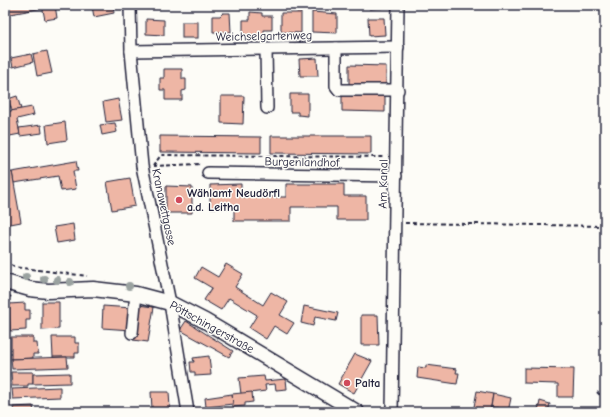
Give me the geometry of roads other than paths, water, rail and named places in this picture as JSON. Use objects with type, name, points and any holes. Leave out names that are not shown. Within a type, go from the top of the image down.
[{"type":"main road","name":"Pöttschingerstraße","points":[[5,282],[30,289],[93,289],[136,294],[170,303],[205,321],[357,412]]},
{"type":"street","name":"Kranawettgasse","points":[[130,5],[131,51],[142,166],[170,303],[188,412]]},
{"type":"street","name":"Am Kanal","points":[[392,412],[398,90],[398,5]]},
{"type":"street","name":"Weichselgartenweg","points":[[131,51],[398,47]]},
{"type":"street","points":[[336,48],[336,86],[339,90],[398,90]]},
{"type":"street","points":[[266,49],[267,108]]},
{"type":"street","name":"Burgenlandhof","points":[[208,173],[396,176]]},
{"type":"street","points":[[132,333],[136,294]]},
{"type":"place","name":"Wählamt Neudörfl a.d. Leitha","points":[[179,200]]},
{"type":"place","name":"Palta","points":[[347,383]]}]
